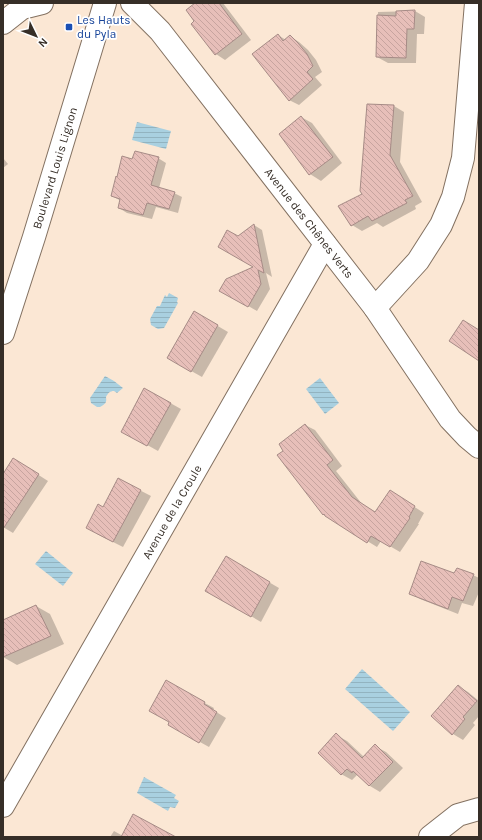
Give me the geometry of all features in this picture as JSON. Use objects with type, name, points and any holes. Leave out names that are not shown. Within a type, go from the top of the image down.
[{"type":"street","points":[[3,23],[22,8],[42,3]]},
{"type":"street","name":"Boulevard Louis Lignon","points":[[3,333],[34,237],[105,3]]},
{"type":"street","name":"Avenue des Chênes Verts","points":[[132,3],[160,30],[375,308],[450,419],[479,447]]},
{"type":"street","points":[[375,308],[418,261],[441,225],[453,197],[463,158],[476,3]]},
{"type":"street","name":"Avenue de la Croule","points":[[3,806],[10,780],[325,244]]},
{"type":"street","points":[[430,837],[458,815],[479,809]]},
{"type":"water","points":[[137,122],[171,131],[166,149],[132,140]]},
{"type":"water","points":[[169,293],[178,298],[178,303],[164,328],[158,329],[151,325],[150,319],[157,306],[160,306],[165,295],[167,297]]},
{"type":"water","points":[[105,376],[123,388],[117,393],[114,391],[109,392],[105,403],[100,407],[97,407],[91,403],[90,398]]},
{"type":"water","points":[[320,378],[339,403],[325,414],[306,389]]},
{"type":"water","points":[[46,551],[73,573],[63,586],[35,564]]},
{"type":"water","points":[[362,669],[410,712],[393,731],[345,689]]},
{"type":"water","points":[[144,777],[176,795],[174,798],[179,801],[175,808],[170,807],[168,811],[137,793]]},
{"type":"building","points":[[195,3],[219,3],[242,34],[215,55],[191,24],[194,21],[186,10]]},
{"type":"building","points":[[415,10],[414,29],[407,29],[406,58],[376,57],[377,15],[396,16],[396,11]]},
{"type":"building","points":[[278,34],[283,41],[290,35],[307,54],[313,66],[307,72],[313,79],[289,101],[252,54]]},
{"type":"building","points":[[367,104],[394,105],[390,155],[413,196],[405,200],[407,203],[372,221],[368,216],[351,226],[338,206],[362,194],[360,191]]},
{"type":"building","points":[[301,116],[333,157],[309,175],[279,134]]},
{"type":"building","points":[[135,151],[159,157],[151,185],[175,192],[169,209],[147,203],[143,215],[118,208],[120,199],[111,196],[116,176],[117,177],[122,156],[132,159]]},
{"type":"building","points":[[254,224],[264,273],[258,270],[261,284],[248,307],[219,291],[226,279],[253,267],[218,247],[227,230],[238,236]]},
{"type":"building","points":[[194,311],[218,325],[191,372],[167,358]]},
{"type":"building","points":[[463,320],[479,330],[479,361],[449,341]]},
{"type":"building","points":[[144,388],[171,403],[147,446],[121,432]]},
{"type":"building","points":[[305,424],[333,460],[327,465],[352,497],[375,512],[390,490],[415,506],[409,517],[410,518],[390,547],[371,536],[367,543],[324,514],[323,515],[277,455],[283,451],[279,444]]},
{"type":"building","points":[[13,458],[39,474],[3,529],[3,474]]},
{"type":"building","points":[[118,478],[141,490],[113,542],[86,528],[98,504],[103,507]]},
{"type":"building","points":[[226,556],[270,582],[251,617],[205,591]]},
{"type":"building","points":[[421,561],[454,573],[457,568],[474,574],[463,601],[452,597],[448,609],[409,594]]},
{"type":"building","points":[[36,605],[51,636],[3,657],[3,620]]},
{"type":"building","points":[[166,680],[205,702],[204,704],[217,712],[199,743],[168,725],[169,722],[149,711]]},
{"type":"building","points":[[458,685],[477,701],[463,717],[465,719],[452,735],[431,716]]},
{"type":"building","points":[[336,733],[362,758],[375,744],[393,762],[369,786],[353,771],[352,773],[347,769],[341,775],[318,753]]},
{"type":"building","points":[[133,814],[176,837],[121,837]]},
{"type":"place","name":"Les Hauts du Pyla","points":[[69,27]]}]
